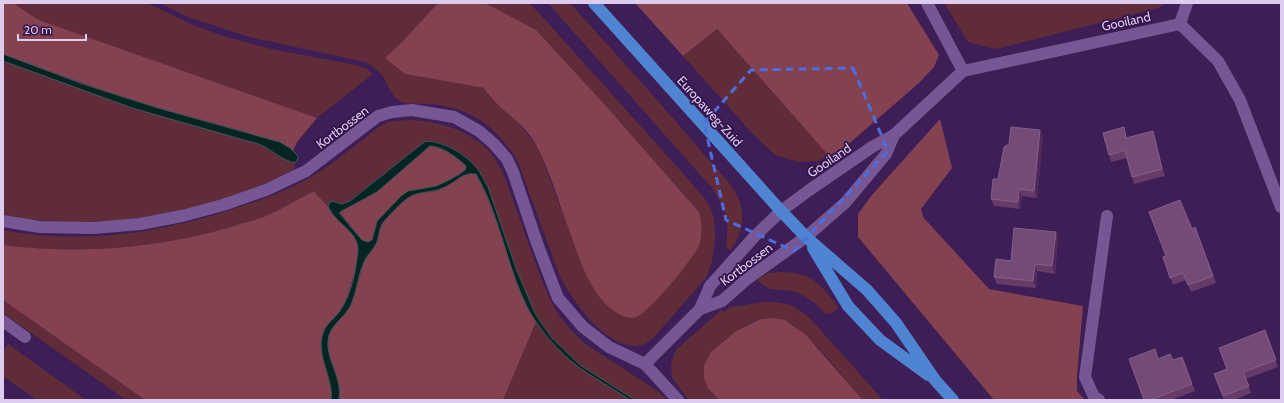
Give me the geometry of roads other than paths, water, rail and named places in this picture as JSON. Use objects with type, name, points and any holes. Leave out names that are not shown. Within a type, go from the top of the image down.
[{"type":"main road","name":"Europaweg-Zuid","points":[[594,3],[781,211],[806,237],[872,295],[896,323],[935,380],[953,400]]},
{"type":"main road","name":"Europaweg-Zuid","points":[[806,237],[848,306],[880,340],[935,380]]},
{"type":"street","points":[[927,3],[963,71]]},
{"type":"street","points":[[1187,3],[1180,24],[1218,61],[1240,100],[1281,207]]},
{"type":"street","name":"Gooiland","points":[[781,211],[872,147],[894,135],[963,71],[1180,24]]},
{"type":"street","name":"Kortbossen","points":[[3,221],[40,227],[94,228],[140,224],[182,216],[223,206],[266,190],[306,171],[378,116],[392,112],[412,110],[454,117],[479,130],[507,159],[558,298],[583,327],[609,347],[645,364],[678,400]]},
{"type":"street","name":"Gooiland","points":[[806,237],[846,202],[886,154],[894,135]]},
{"type":"street","name":"Kortbossen","points":[[645,364],[700,309],[710,286],[754,237],[781,211]]},
{"type":"street","points":[[1099,400],[1094,397],[1085,377],[1107,216]]},
{"type":"street","name":"Kortbossen","points":[[700,309],[722,300],[747,279],[806,237]]},
{"type":"street","points":[[3,321],[25,337]]}]
